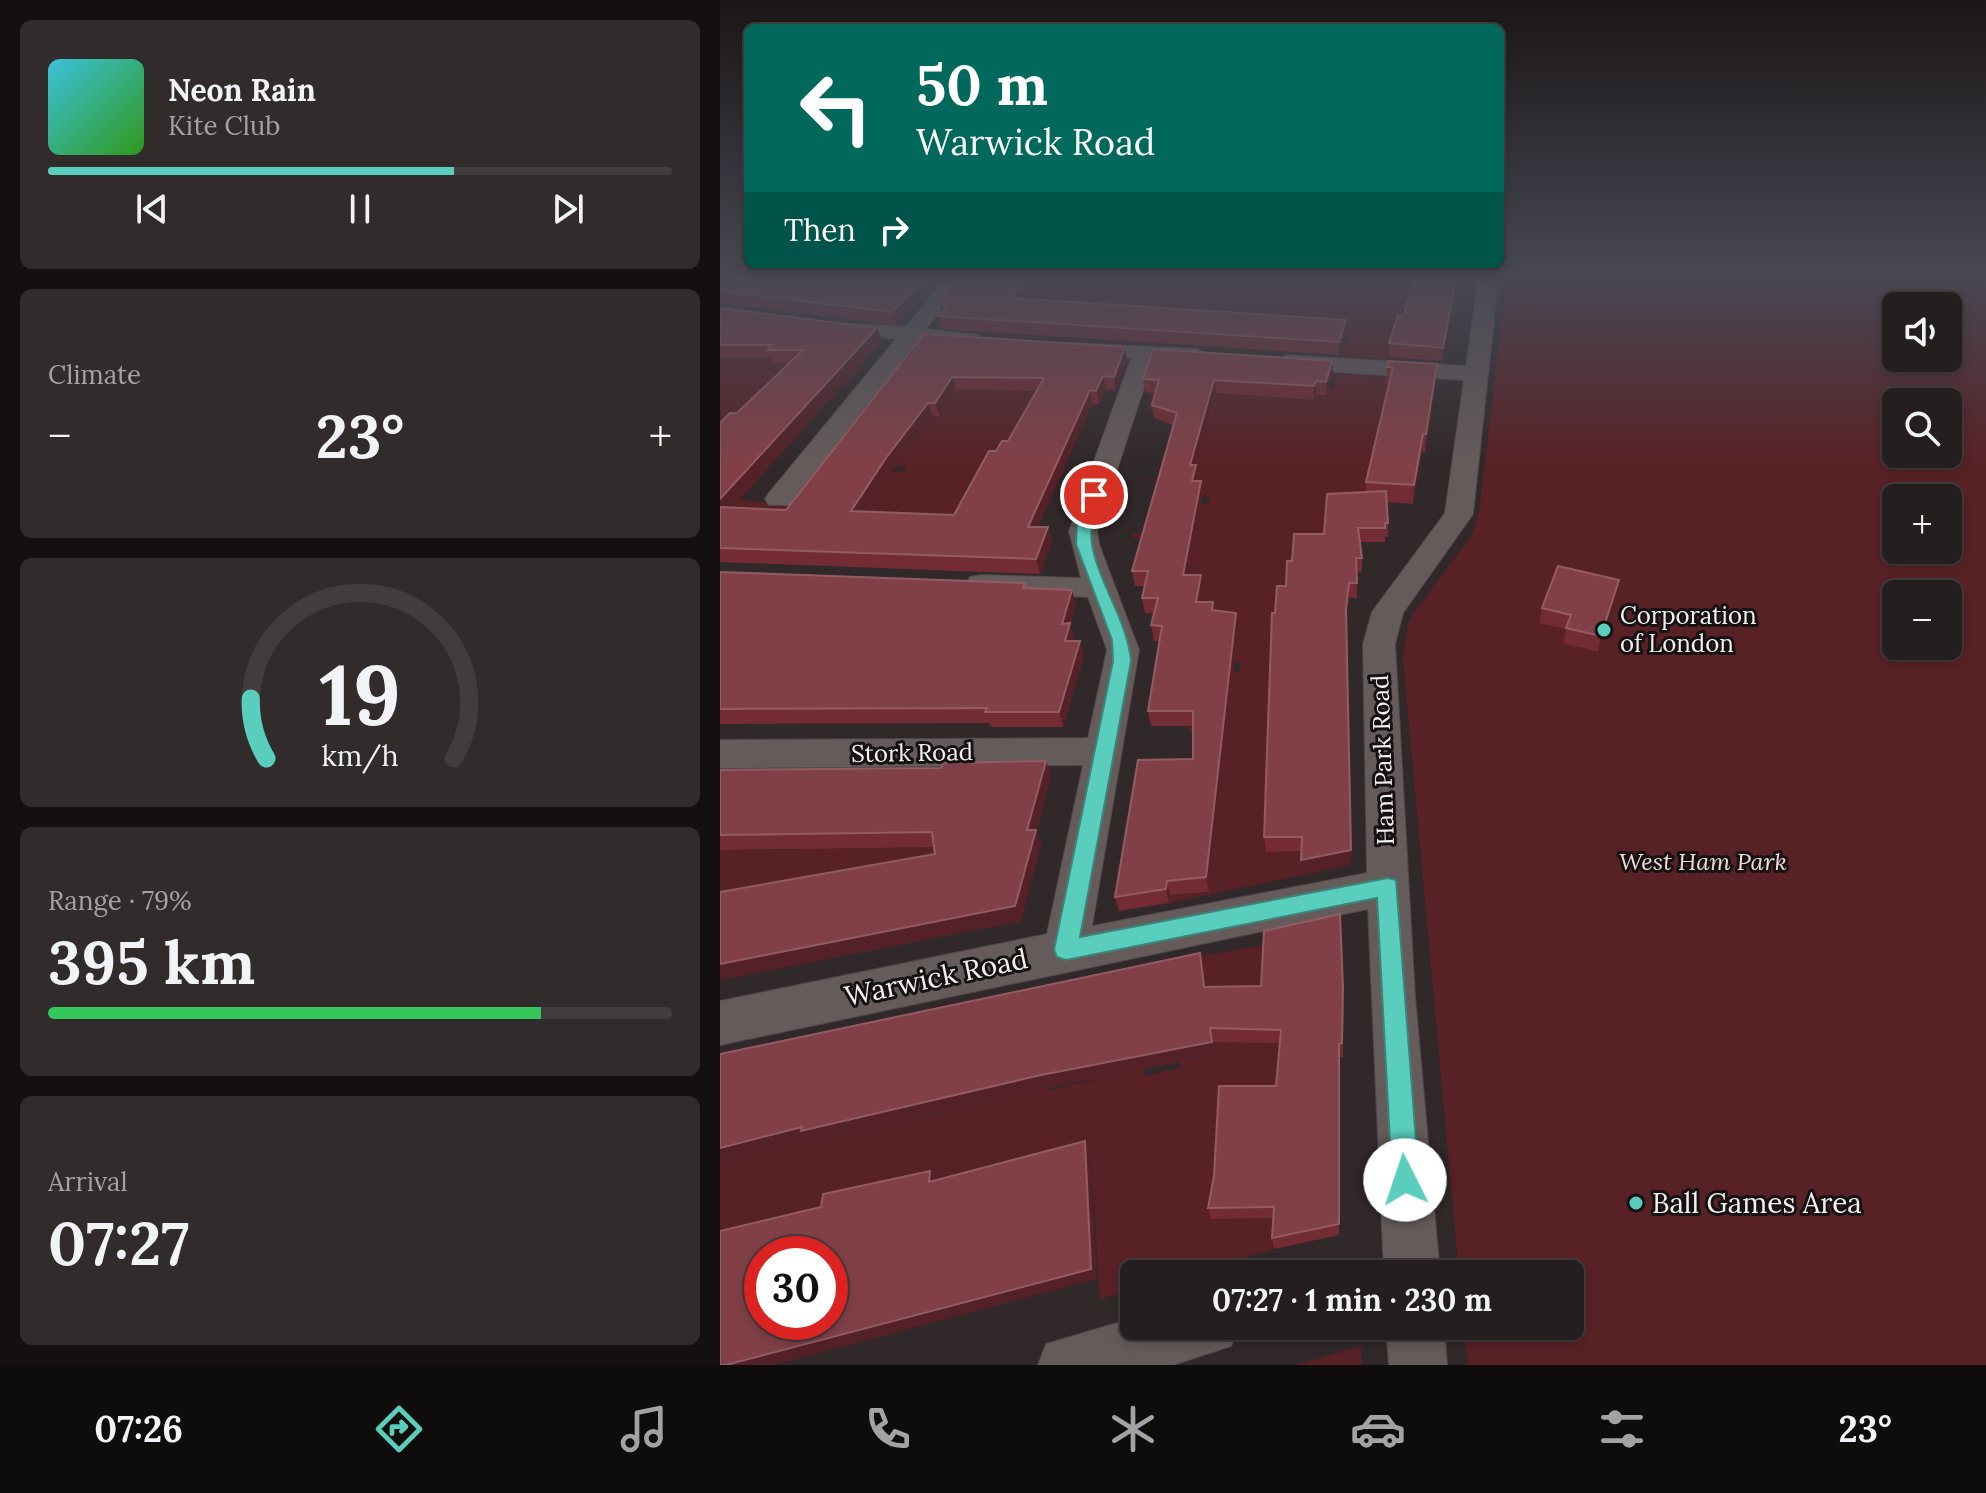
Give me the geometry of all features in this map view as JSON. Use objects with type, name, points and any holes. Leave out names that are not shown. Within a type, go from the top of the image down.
[{"type":"street","points":[[779,499],[909,337]]},
{"type":"street","points":[[920,337],[999,342]]},
{"type":"street","name":"Ham Park Road","points":[[1410,1260],[1388,887],[1379,644],[1388,612],[1459,514],[1482,337]]},
{"type":"street","points":[[1058,347],[1218,357]]},
{"type":"street","points":[[1066,950],[1123,650],[1084,544],[1084,522],[1144,353]]},
{"type":"street","points":[[1262,360],[1479,368]]},
{"type":"street","points":[[958,583],[1101,588]]},
{"type":"street","name":"Stork Road","points":[[720,754],[1103,751]]},
{"type":"street","name":"Warwick Road","points":[[720,1023],[1066,950],[1388,887]]},
{"type":"street","points":[[1067,1365],[1159,1340]]},
{"type":"street","name":"Ham Park Road","points":[[1416,1340],[1418,1365]]},
{"type":"green space","points":[[1347,337],[1394,337],[1386,356],[1411,361],[1341,356]]},
{"type":"green space","name":"West Ham Park","points":[[1500,337],[1882,337],[1882,372],[1962,372],[1962,337],[1986,337],[1986,1365],[1468,1365],[1465,1340],[1584,1340],[1584,1260],[1458,1260],[1403,659],[1408,624],[1472,535],[1479,512]]},
{"type":"green space","points":[[771,350],[786,363],[861,367],[846,384],[837,384],[720,440],[720,353],[762,358]]},
{"type":"green space","points":[[901,368],[1107,388],[1103,396],[1078,404],[1099,404],[1090,406],[968,519],[746,535],[720,499],[795,504],[861,472],[903,472],[906,466],[895,465],[910,427],[925,427],[931,419],[901,416],[939,416],[943,411]]},
{"type":"green space","points":[[1337,374],[1388,377],[1403,385],[1353,525],[1287,594],[1272,628],[1270,648],[1307,648],[1267,829],[1265,851],[1303,851],[1302,875],[1169,903],[1170,895],[1209,892],[1222,732],[1189,732],[1191,721],[1227,672],[1240,671],[1241,662],[1220,662],[1200,628],[1189,592],[1191,565],[1173,565],[1164,537],[1131,538],[1132,534],[1154,530],[1189,509],[1208,504],[1210,496],[1162,495],[1197,479],[1134,479],[1167,478],[1183,421],[1154,420],[1179,419],[1181,410],[1147,410],[1156,381],[1210,393],[1314,400],[1316,395],[1325,395],[1328,388],[1333,388]]},
{"type":"green space","points":[[810,822],[988,844],[720,895],[720,850],[797,850]]},
{"type":"green space","points":[[1265,945],[1287,1043],[1278,1098],[1211,1219],[1275,1218],[1274,1249],[1236,1260],[1120,1260],[1120,1293],[1100,1299],[1091,1153],[760,1236],[744,1236],[744,1240],[720,1246],[720,1121],[790,1106],[814,1143],[862,1132],[867,1089],[894,1124],[941,1114],[943,1072],[972,1106],[1016,1096],[1017,1056],[1046,1050],[1048,1090],[1094,1080],[1092,1040],[1143,1068],[1144,1076],[1180,1068],[1175,1021],[1188,1018],[1194,1060],[1215,1055],[1201,956]]},
{"type":"green space","points":[[1361,1346],[1362,1365],[1294,1365]]},
{"type":"building","points":[[720,337],[869,337],[720,499],[720,423],[730,413],[737,413],[803,350],[768,350],[772,345],[720,345]]},
{"type":"building","points":[[922,337],[1125,347],[1114,377],[1103,376],[1096,391],[1090,390],[1028,527],[1048,527],[1036,559],[720,548],[720,507],[786,510]],"holes":[[[952,377],[1044,378],[1008,441],[1002,441],[996,451],[989,451],[954,515],[851,511],[886,458],[928,403],[935,403]]]},
{"type":"building","points":[[1257,337],[1341,337],[1339,342]]},
{"type":"building","points":[[1391,337],[1445,337],[1443,348],[1389,343]]},
{"type":"building","points":[[1153,349],[1332,361],[1326,382],[1316,381],[1314,386],[1214,380],[1190,465],[1196,465],[1192,481],[1201,481],[1183,575],[1201,575],[1196,602],[1213,602],[1212,610],[1236,613],[1206,877],[1167,881],[1166,889],[1115,897],[1138,760],[1193,759],[1193,711],[1148,711],[1162,626],[1151,625],[1158,598],[1142,598],[1148,571],[1132,571],[1177,413],[1152,405],[1159,380],[1143,379]]},
{"type":"building","points":[[1388,361],[1437,364],[1414,485],[1366,482],[1393,367],[1387,367]]},
{"type":"building","points":[[1386,491],[1388,523],[1385,523],[1385,528],[1358,528],[1362,558],[1356,558],[1357,583],[1349,583],[1346,609],[1351,850],[1301,860],[1302,837],[1264,837],[1272,613],[1275,613],[1277,586],[1286,586],[1287,561],[1292,561],[1294,534],[1324,534],[1327,494]]},
{"type":"building","points":[[1558,566],[1619,580],[1601,636],[1566,628],[1571,615],[1542,608]]},
{"type":"building","points":[[720,572],[1025,583],[1023,588],[1072,590],[1062,624],[1070,623],[1065,641],[1080,641],[1059,712],[985,712],[987,708],[720,709]]},
{"type":"building","points":[[1046,761],[1027,830],[1036,830],[1015,906],[720,964],[720,892],[935,854],[932,832],[720,835],[720,770],[941,768],[943,763]]},
{"type":"building","points":[[1340,914],[1343,988],[1342,1043],[1339,1044],[1339,1224],[1272,1238],[1274,1207],[1208,1208],[1214,1176],[1219,1086],[1276,1086],[1281,1030],[1210,1028],[1212,1042],[1041,1075],[720,1148],[720,1054],[1200,953],[1204,987],[1261,986],[1264,931]]},
{"type":"building","points":[[1085,1141],[1091,1269],[848,1333],[848,1236],[744,1236],[744,1340],[821,1340],[720,1365],[720,1231],[821,1207],[823,1194],[930,1171],[929,1182]]},
{"type":"place","name":"Corporation of London","points":[[1604,630]]},
{"type":"place","name":"Ball Games Area","points":[[1636,1203]]},
{"type":"route","points":[[1094,495],[1084,522],[1084,544],[1123,650],[1066,950],[1388,887],[1405,1180]]}]
